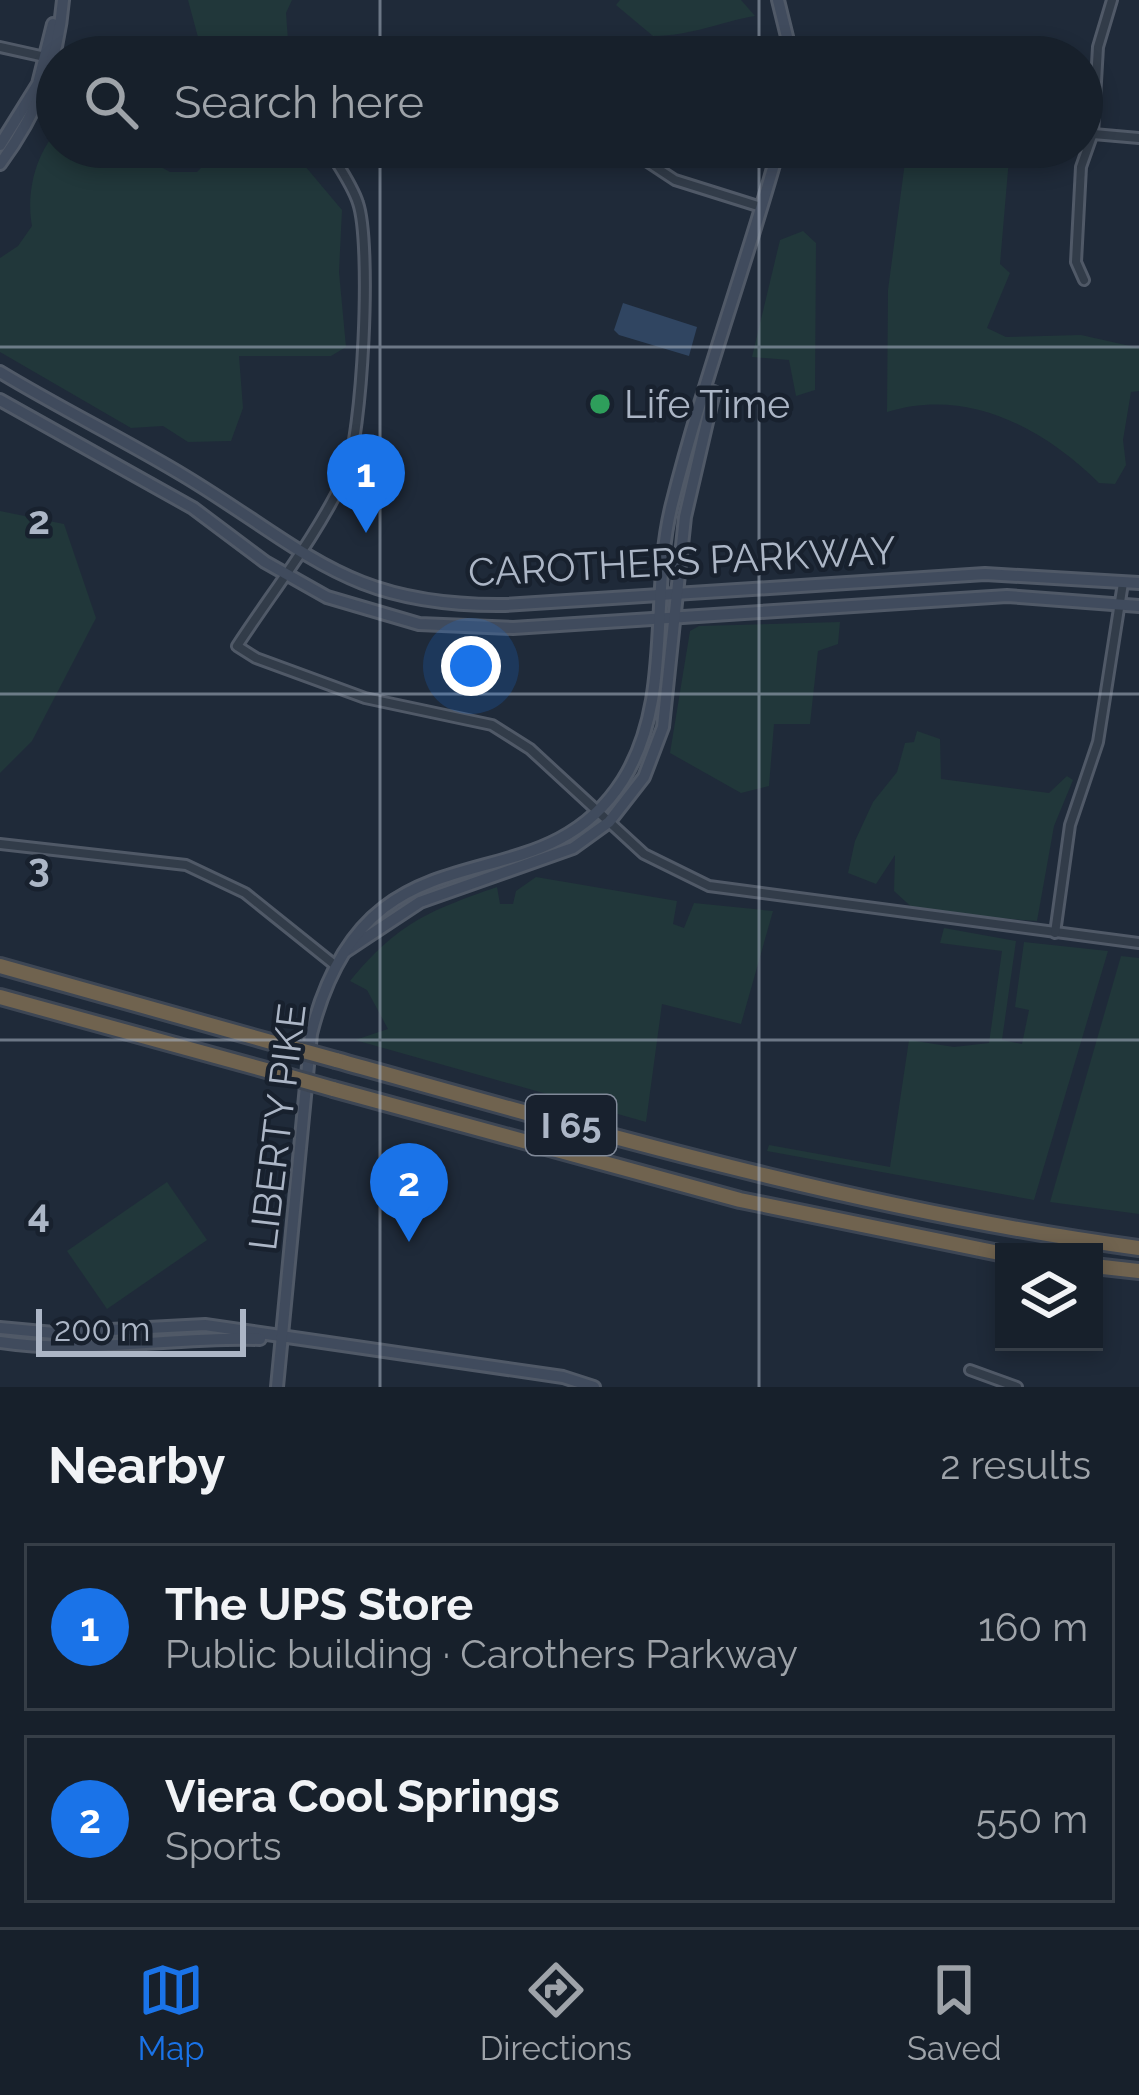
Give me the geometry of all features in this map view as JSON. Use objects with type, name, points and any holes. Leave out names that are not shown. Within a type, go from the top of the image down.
[{"type":"highway","name":"I 65","points":[[0,966],[749,1175],[946,1218],[1139,1248]]},
{"type":"highway","name":"I 65","points":[[0,997],[740,1200],[995,1252]]},
{"type":"highway","points":[[1103,1266],[1139,1271]]},
{"type":"main road","points":[[55,36],[59,0]]},
{"type":"main road","points":[[778,0],[787,36]]},
{"type":"main road","points":[[0,145],[36,90]]},
{"type":"main road","points":[[0,164],[36,108]]},
{"type":"main road","name":"LIBERTY PIKE","points":[[346,951],[420,902],[556,857],[609,822],[644,777],[659,744],[689,490],[773,168]]},
{"type":"main road","name":"LIBERTY PIKE","points":[[277,1387],[311,1034],[336,966],[352,935],[396,897],[562,836],[598,810],[630,769],[647,728],[670,509],[742,281]]},
{"type":"main road","name":"CAROTHERS PARKWAY","points":[[0,373],[149,455],[297,554],[363,586],[427,602],[505,605],[985,574],[1139,583]]},
{"type":"main road","name":"CAROTHERS PARKWAY","points":[[0,400],[193,508],[287,574],[372,613],[448,628],[958,597],[1060,596],[1139,606]]},
{"type":"main road","points":[[495,860],[500,875]]},
{"type":"main road","points":[[0,1328],[55,1333],[206,1325],[281,1340],[563,1377],[594,1387]]},
{"type":"main road","points":[[0,1342],[70,1347],[179,1338],[281,1340]]},
{"type":"street","points":[[1101,36],[1112,0]]},
{"type":"street","points":[[0,47],[36,55]]},
{"type":"street","points":[[1103,134],[1139,138]]},
{"type":"street","points":[[338,168],[359,207],[363,366],[345,475],[287,574],[237,646],[256,658],[365,698],[492,725],[530,749],[655,861],[710,886],[1139,943]]},
{"type":"street","points":[[657,168],[675,180],[762,207]]},
{"type":"street","points":[[1081,168],[1076,262],[1084,280]]},
{"type":"street","points":[[1055,933],[1070,825],[1098,742],[1119,580]]},
{"type":"street","points":[[0,844],[186,866],[245,893],[336,966]]},
{"type":"street","points":[[970,1370],[1017,1387]]},
{"type":"green space","points":[[188,0],[292,0],[286,13],[288,36],[198,36]]},
{"type":"green space","points":[[620,0],[741,0],[755,16],[653,36],[616,5]]},
{"type":"green space","points":[[37,168],[197,172],[201,168],[307,168],[342,210],[339,272],[346,347],[331,356],[239,356],[243,408],[231,441],[188,442],[163,426],[131,428],[0,352],[0,258],[18,246],[32,226]]},
{"type":"green space","points":[[904,168],[1008,168],[1000,264],[1010,273],[987,328],[1006,337],[1081,335],[1139,348],[1139,391],[1131,392],[1123,440],[1126,465],[1115,484],[1099,483],[1029,430],[975,409],[946,405],[887,412],[888,290]]},
{"type":"green space","points":[[803,231],[816,243],[815,390],[796,396],[789,360],[752,357],[780,240]]},
{"type":"green space","points":[[0,511],[64,524],[96,618],[32,741],[0,773]]},
{"type":"green space","points":[[840,622],[838,644],[818,651],[810,724],[774,724],[769,786],[741,793],[670,753],[690,631],[699,626]]},
{"type":"green space","points":[[917,731],[940,739],[941,779],[1049,793],[1067,776],[1073,780],[1054,826],[1037,921],[917,912],[894,891],[895,855],[876,884],[848,873],[855,841],[873,802],[897,772],[905,743],[914,742]]},
{"type":"green space","points":[[536,877],[677,901],[673,924],[684,928],[694,903],[773,911],[741,1024],[662,1004],[646,1122],[355,1040],[388,1029],[367,990],[350,981],[384,945],[433,912],[497,887],[500,904],[513,904],[516,891]]},
{"type":"green space","points":[[944,928],[1016,941],[1002,1040],[1022,1044],[1029,1010],[1015,1007],[1024,942],[1108,951],[1034,1200],[767,1151],[769,1145],[890,1167],[909,1040],[954,1047],[989,1043],[1002,951],[940,943]]},
{"type":"green space","points":[[1121,956],[1139,958],[1139,1214],[1050,1202]]},
{"type":"green space","points":[[167,1182],[207,1240],[107,1309],[67,1251]]},
{"type":"water","points":[[623,303],[697,327],[689,356],[619,335],[614,330]]},
{"type":"place","name":"Life Time","points":[[600,404]]},
{"type":"place","name":"The UPS Store","points":[[366,533]]},
{"type":"place","name":"Viera Cool Springs","points":[[409,1242]]}]
